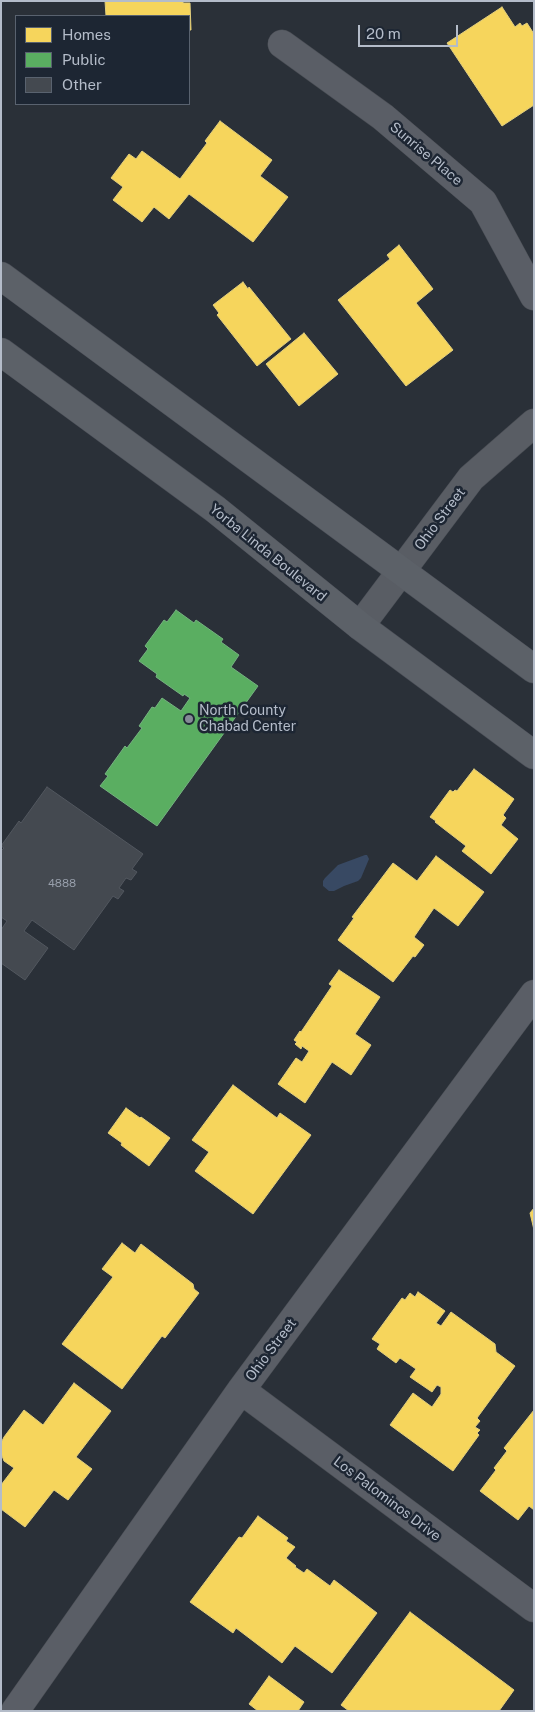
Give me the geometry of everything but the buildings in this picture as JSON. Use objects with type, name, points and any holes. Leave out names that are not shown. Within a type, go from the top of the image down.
[{"type":"main road","points":[[1,276],[534,669]]},
{"type":"main road","name":"Yorba Linda Boulevard","points":[[1,352],[215,510],[360,626],[534,755]]},
{"type":"street","name":"Sunrise Place","points":[[282,44],[383,117],[483,202],[534,296]]},
{"type":"street","name":"Ohio Street","points":[[360,626],[471,478],[534,423]]},
{"type":"street","name":"Ohio Street","points":[[15,1711],[241,1390],[534,994]]},
{"type":"street","name":"Los Palominos Drive","points":[[241,1390],[534,1608]]},
{"type":"water","points":[[365,855],[369,859],[358,881],[334,891],[329,891],[323,886],[325,878],[338,865]]},
{"type":"place","name":"North County Chabad Center","points":[[189,719]]}]
